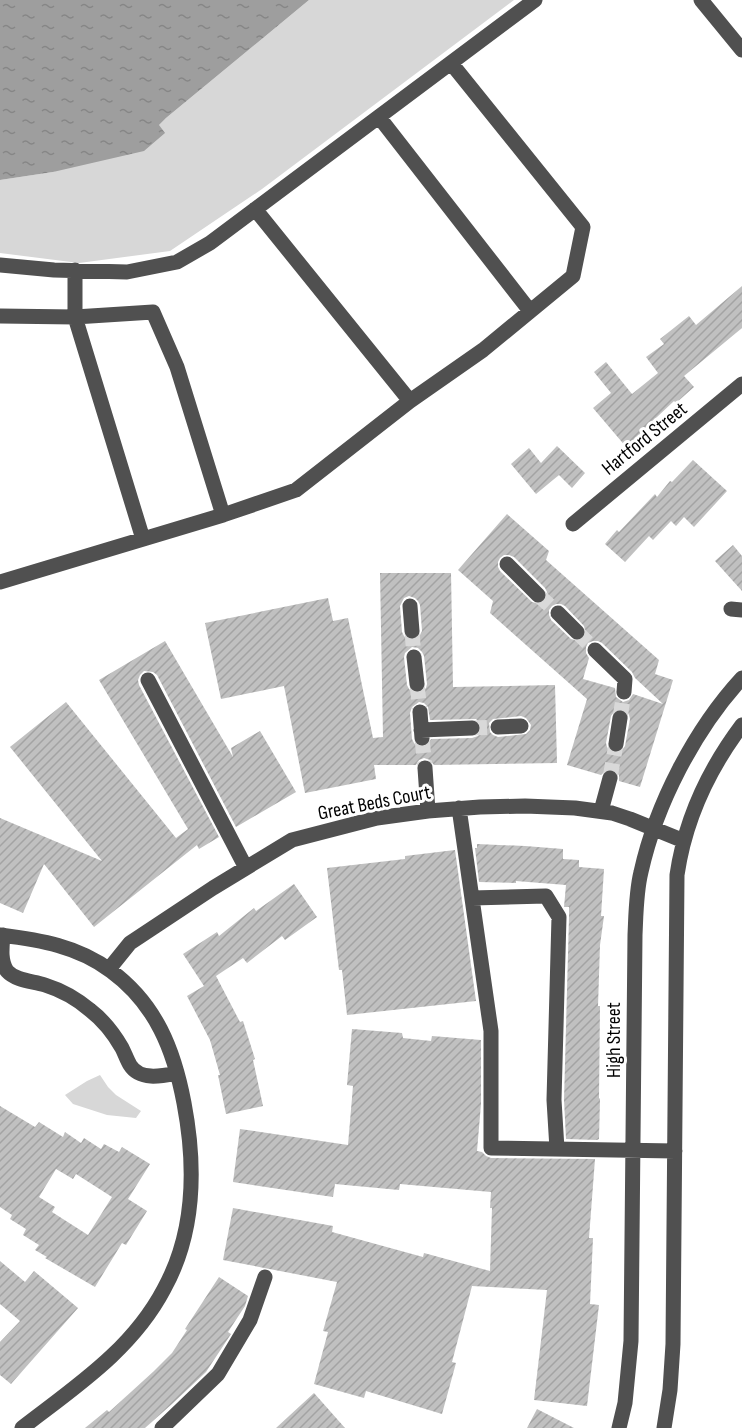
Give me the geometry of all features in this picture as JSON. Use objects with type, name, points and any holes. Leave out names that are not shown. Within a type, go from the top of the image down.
[{"type":"street","points":[[0,265],[54,270],[127,272],[177,262],[210,243],[536,0]]},
{"type":"street","points":[[701,0],[742,50]]},
{"type":"street","points":[[0,582],[223,515],[296,490],[410,401],[483,350],[573,276],[583,227],[451,63]]},
{"type":"street","points":[[379,117],[530,311]]},
{"type":"street","points":[[255,209],[410,401]]},
{"type":"street","points":[[75,270],[75,317],[143,539]]},
{"type":"street","points":[[0,316],[75,317],[153,312],[177,367],[223,515]]},
{"type":"street","name":"Hartford Street","points":[[573,524],[742,384]]},
{"type":"street","points":[[507,564],[538,595]]},
{"type":"street","points":[[410,606],[412,631]]},
{"type":"street","points":[[558,614],[577,632]]},
{"type":"street","points":[[595,650],[625,679],[624,692]]},
{"type":"street","points":[[414,657],[417,684]]},
{"type":"street","name":"High Street","points":[[619,1428],[630,1365],[636,915],[640,873],[654,829],[676,776],[697,738],[742,678]]},
{"type":"street","points":[[148,680],[246,868]]},
{"type":"street","points":[[420,712],[422,734],[472,728]]},
{"type":"street","points":[[616,744],[620,718]]},
{"type":"street","points":[[664,1428],[672,1367],[677,875],[684,841],[696,806],[713,771],[742,725]]},
{"type":"street","points":[[498,727],[521,726]]},
{"type":"street","points":[[425,768],[428,811]]},
{"type":"street","points":[[601,811],[610,778]]},
{"type":"street","name":"Great Beds Court","points":[[110,969],[130,943],[292,840],[377,818],[459,808],[525,806],[575,808],[601,811],[630,819],[684,841]]},
{"type":"street","points":[[459,808],[491,1030],[491,1148],[675,1151]]},
{"type":"street","points":[[472,898],[546,896],[559,917],[554,1100],[557,1149]]},
{"type":"street","points":[[22,1428],[117,1352],[152,1312],[169,1280],[184,1242],[192,1195],[192,1171],[186,1116],[177,1073],[168,1043],[154,1016],[135,992],[110,969],[81,953],[46,941],[2,935],[2,959],[8,972],[77,1000],[91,1011],[114,1036],[131,1066],[138,1072],[154,1077],[177,1073]]},
{"type":"street","points":[[162,1428],[218,1374],[250,1320],[265,1277]]},
{"type":"shaded area","points":[[309,0],[514,0],[262,189],[170,251],[79,263],[0,253],[0,180],[53,172],[159,125]]},
{"type":"shaded area","points":[[100,1075],[116,1095],[141,1111],[136,1118],[107,1115],[73,1104],[65,1095]]},
{"type":"water","points":[[0,0],[309,0],[166,118],[159,125],[165,133],[144,151],[53,172],[0,180]]},
{"type":"building","points":[[742,286],[742,328],[684,376],[694,387],[676,403],[674,401],[640,433],[642,436],[627,448],[593,408],[611,393],[594,372],[606,362],[632,394],[658,373],[646,357],[664,344],[660,339],[689,316],[696,325]]},
{"type":"building","points":[[557,446],[585,473],[572,488],[559,475],[536,494],[511,464],[529,448],[541,463]]},
{"type":"building","points":[[693,460],[727,491],[694,527],[684,517],[676,526],[671,521],[653,540],[649,536],[625,562],[605,544],[655,494],[657,497],[670,481],[672,482]]},
{"type":"building","points":[[507,514],[549,551],[546,560],[659,660],[655,674],[673,680],[640,787],[619,781],[619,775],[613,769],[607,769],[601,775],[567,765],[587,699],[490,613],[493,601],[458,570]],"holes":[[[504,555],[514,557],[545,588],[548,597],[544,602],[540,604],[532,602],[500,571],[498,567],[500,558]],[[556,604],[565,606],[584,626],[586,634],[583,639],[579,641],[571,639],[551,620],[549,610]],[[593,641],[602,643],[663,704],[633,694],[629,700],[623,702],[616,697],[615,688],[583,679],[589,658],[586,653],[588,643]],[[621,708],[627,711],[630,719],[625,746],[620,753],[615,754],[609,751],[606,743],[611,716],[616,709]]]},
{"type":"building","points":[[733,545],[742,556],[742,591],[715,561]]},
{"type":"building","points":[[380,573],[451,573],[453,687],[555,685],[557,763],[434,765],[430,760],[424,758],[416,765],[374,765],[376,779],[305,793],[284,686],[221,699],[205,623],[328,598],[333,621],[348,618],[373,738],[383,737]],"holes":[[[409,596],[415,598],[420,605],[422,631],[418,639],[413,641],[407,639],[402,632],[400,606],[404,598]],[[412,647],[418,648],[424,656],[427,684],[419,694],[413,693],[407,685],[405,653]],[[419,702],[424,703],[428,707],[430,720],[476,719],[480,723],[481,732],[472,738],[431,739],[427,746],[422,748],[417,746],[412,739],[410,713],[412,707]],[[521,716],[526,718],[531,725],[530,730],[526,734],[498,737],[490,732],[489,723],[493,719]]]},
{"type":"building","points":[[165,641],[233,757],[231,748],[260,731],[296,792],[236,827],[157,675],[144,671],[138,680],[139,685],[219,837],[199,849],[197,845],[94,927],[44,864],[23,913],[0,903],[0,818],[102,861],[10,747],[66,702],[176,838],[188,829],[99,680]]},
{"type":"building","points":[[477,844],[563,849],[563,859],[579,860],[579,867],[604,869],[601,916],[604,916],[600,945],[598,1006],[600,1006],[600,1099],[599,1139],[597,1140],[566,1139],[564,1100],[569,907],[564,907],[566,885],[516,881],[516,883],[479,882],[475,848]]},
{"type":"building","points":[[455,850],[476,1001],[347,1015],[342,970],[339,970],[327,868],[405,859],[405,856]]},
{"type":"building","points":[[294,884],[317,917],[285,940],[282,936],[247,963],[243,958],[216,976],[240,1022],[243,1021],[255,1059],[253,1060],[263,1106],[226,1114],[218,1075],[220,1075],[210,1040],[187,996],[204,986],[183,954],[217,932],[219,936],[254,908],[256,911]]},
{"type":"building","points":[[352,1029],[402,1033],[403,1038],[431,1041],[432,1036],[481,1040],[481,1104],[477,1151],[491,1158],[595,1159],[589,1238],[593,1238],[590,1304],[599,1305],[587,1406],[534,1400],[547,1290],[472,1286],[452,1362],[456,1363],[442,1414],[366,1391],[364,1398],[314,1384],[328,1332],[323,1331],[337,1282],[223,1260],[233,1208],[333,1226],[332,1232],[423,1257],[424,1253],[490,1271],[491,1192],[400,1184],[399,1190],[335,1184],[333,1197],[233,1182],[240,1129],[348,1145],[353,1086],[347,1085]]},
{"type":"building","points":[[0,1106],[35,1127],[39,1122],[63,1137],[65,1132],[81,1143],[84,1138],[101,1149],[104,1144],[119,1152],[122,1147],[150,1164],[128,1199],[147,1211],[126,1245],[122,1243],[95,1287],[35,1250],[39,1245],[23,1235],[26,1229],[10,1219],[12,1215],[0,1207]],"holes":[[[56,1169],[73,1179],[76,1174],[112,1197],[88,1235],[52,1212],[55,1207],[39,1197]]]},
{"type":"building","points":[[0,1261],[25,1282],[34,1271],[78,1308],[11,1384],[0,1375],[0,1342],[20,1321],[0,1304]]},
{"type":"building","points":[[219,1277],[248,1296],[245,1306],[228,1332],[231,1334],[206,1372],[145,1428],[85,1428],[107,1410],[109,1412],[172,1353]]},
{"type":"building","points":[[314,1393],[345,1428],[276,1428]]},
{"type":"building","points":[[537,1409],[574,1428],[527,1428]]},
{"type":"tunnel","points":[[538,595],[558,613]]},
{"type":"tunnel","points":[[412,631],[414,657]]},
{"type":"tunnel","points":[[577,632],[595,650]]},
{"type":"tunnel","points":[[417,684],[420,712]]},
{"type":"tunnel","points":[[620,718],[624,692]]},
{"type":"tunnel","points":[[472,728],[498,727]]},
{"type":"tunnel","points":[[422,738],[425,768]]},
{"type":"tunnel","points":[[610,778],[616,744]]}]
